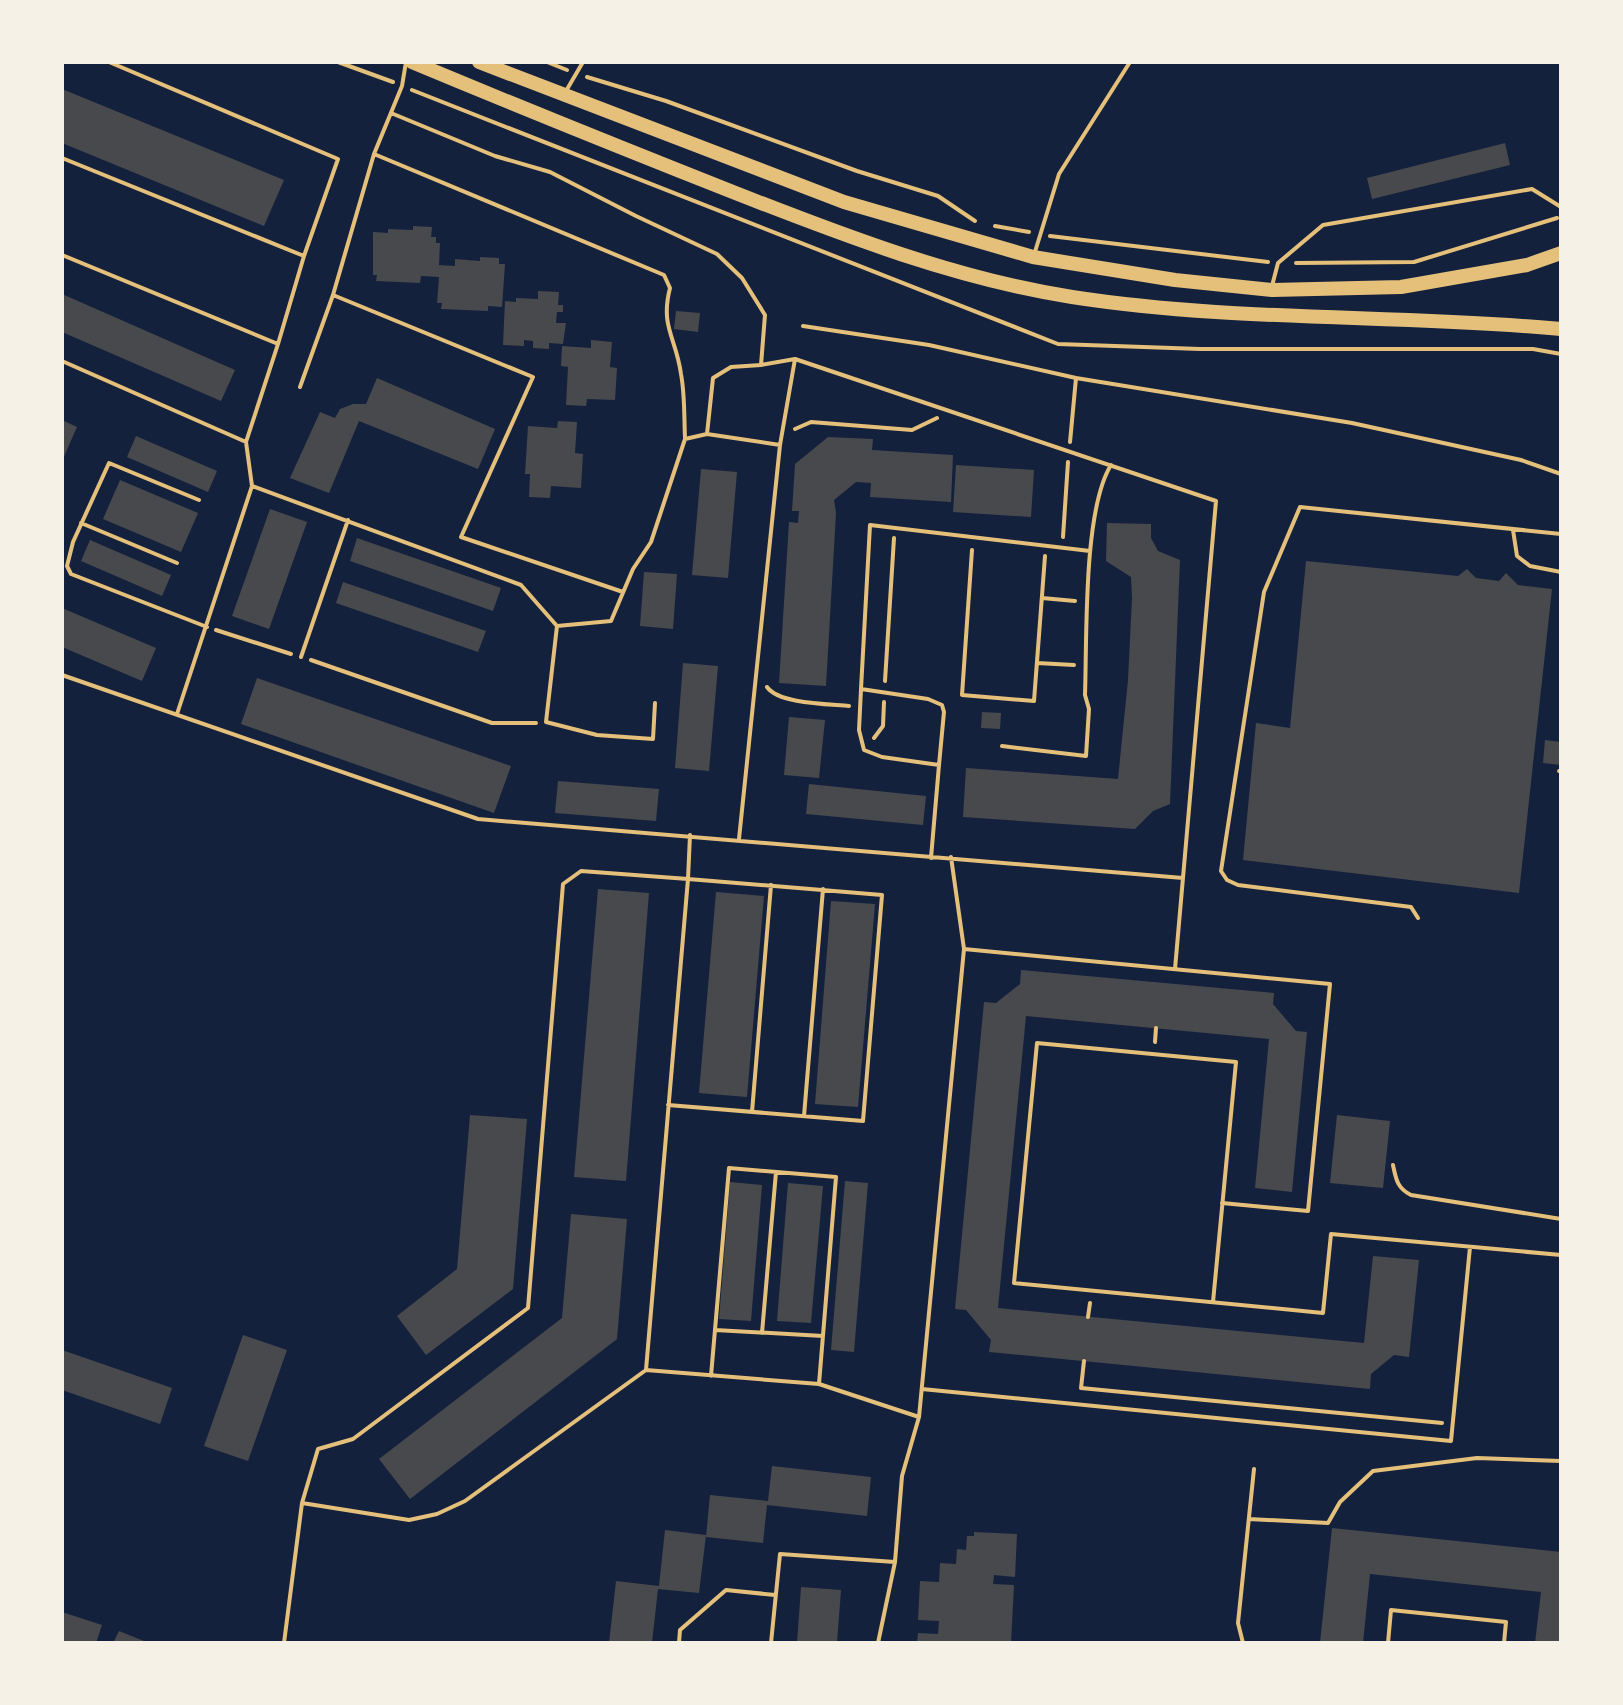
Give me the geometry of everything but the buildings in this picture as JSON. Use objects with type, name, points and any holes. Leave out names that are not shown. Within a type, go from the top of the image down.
[{"type":"main road","points":[[409,62],[831,231],[1023,287],[1155,308],[1364,320],[1496,323],[1561,329]]},
{"type":"main road","points":[[479,62],[844,202],[1033,257],[1272,290],[1401,287],[1527,265],[1561,253]]},
{"type":"lane","points":[[109,62],[338,159],[246,442],[252,486],[177,714]]},
{"type":"lane","points":[[300,387],[333,295],[374,154],[409,62]]},
{"type":"lane","points":[[564,97],[583,62]]},
{"type":"lane","points":[[1033,257],[1059,174],[1130,62]]},
{"type":"lane","points":[[391,113],[495,156],[550,172],[717,254],[742,278],[765,315],[761,365]]},
{"type":"lane","points":[[374,154],[664,275],[670,288],[665,309],[682,377],[685,439],[651,542],[633,569],[611,621],[557,626]]},
{"type":"lane","points":[[62,158],[304,256]]},
{"type":"lane","points":[[1272,290],[1278,263],[1323,225],[1532,189],[1561,207]]},
{"type":"lane","points":[[62,255],[278,344]]},
{"type":"lane","points":[[333,295],[533,377],[461,537],[623,592]]},
{"type":"lane","points":[[739,839],[780,445],[795,359]]},
{"type":"lane","points":[[707,434],[713,378],[731,367],[795,359],[1216,501],[1175,969]]},
{"type":"lane","points":[[62,361],[246,442]]},
{"type":"lane","points":[[685,439],[707,434],[780,445]]},
{"type":"lane","points":[[199,500],[109,463],[73,542],[67,566],[71,574],[207,627]]},
{"type":"lane","points":[[1002,746],[1086,756],[1090,551],[1102,479],[1111,465]]},
{"type":"lane","points":[[252,486],[521,585],[557,626],[546,722],[597,735],[653,739],[655,703]]},
{"type":"lane","points":[[1418,918],[1411,907],[1238,885],[1227,880],[1221,871],[1264,592],[1300,507],[1561,534]]},
{"type":"lane","points":[[301,657],[348,520]]},
{"type":"lane","points":[[81,523],[177,563]]},
{"type":"lane","points":[[939,765],[882,757],[864,750],[859,730],[870,525],[1090,551]]},
{"type":"lane","points":[[1513,530],[1517,556],[1530,566],[1561,572]]},
{"type":"lane","points":[[62,675],[478,819],[1183,878]]},
{"type":"lane","points":[[861,689],[928,699],[942,705],[944,712],[931,858]]},
{"type":"lane","points":[[646,1370],[690,835]]},
{"type":"lane","points":[[878,1643],[895,1562],[902,1476],[919,1417],[964,949],[951,857]]},
{"type":"lane","points":[[284,1643],[302,1503],[318,1449],[353,1439],[528,1308],[563,884],[581,871],[882,895],[863,1121],[668,1105]]},
{"type":"lane","points":[[752,1112],[771,885]]},
{"type":"lane","points":[[804,1116],[823,889]]},
{"type":"lane","points":[[964,949],[1330,984],[1308,1211],[1222,1203]]},
{"type":"lane","points":[[1213,1302],[1236,1062],[1037,1043],[1014,1283],[1323,1313],[1331,1234],[1561,1255]]},
{"type":"lane","points":[[1393,1165],[1397,1184],[1411,1195],[1561,1219]]},
{"type":"lane","points":[[711,1376],[729,1168],[836,1177],[819,1384]]},
{"type":"lane","points":[[762,1333],[776,1172]]},
{"type":"lane","points":[[922,1389],[1451,1441],[1470,1247]]},
{"type":"lane","points":[[715,1330],[823,1336]]},
{"type":"lane","points":[[302,1503],[409,1520],[437,1514],[465,1501],[646,1370],[819,1384],[919,1417]]},
{"type":"lane","points":[[771,1643],[780,1554],[895,1562]]},
{"type":"lane","points":[[679,1643],[680,1630],[726,1590],[775,1595]]},
{"type":"lane","points":[[1388,1643],[1391,1610],[1506,1622],[1504,1643]]},
{"type":"path","points":[[338,62],[1058,344],[1200,349],[1533,349],[1561,354]]},
{"type":"path","points":[[547,62],[666,101],[857,171],[938,196],[977,222]]},
{"type":"path","points":[[989,225],[1278,263],[1414,262],[1561,217]]},
{"type":"path","points":[[803,326],[929,345],[1076,378],[1352,423],[1521,460],[1561,474]]},
{"type":"path","points":[[1062,548],[1076,378]]},
{"type":"path","points":[[789,440],[797,427],[811,422],[912,430],[929,424],[949,411]]},
{"type":"path","points":[[864,750],[883,726],[894,528]]},
{"type":"path","points":[[973,537],[962,695],[1034,701],[1046,546]]},
{"type":"path","points":[[1042,598],[1088,602]]},
{"type":"path","points":[[207,627],[492,723],[546,722]]},
{"type":"path","points":[[1037,663],[1086,666]]},
{"type":"path","points":[[765,675],[772,695],[860,707]]},
{"type":"path","points":[[1084,1361],[1081,1388],[1453,1424]]},
{"type":"path","points":[[1249,1519],[1328,1523],[1340,1502],[1373,1471],[1477,1458],[1561,1461]]},
{"type":"path","points":[[1243,1643],[1238,1623],[1254,1469]]}]
